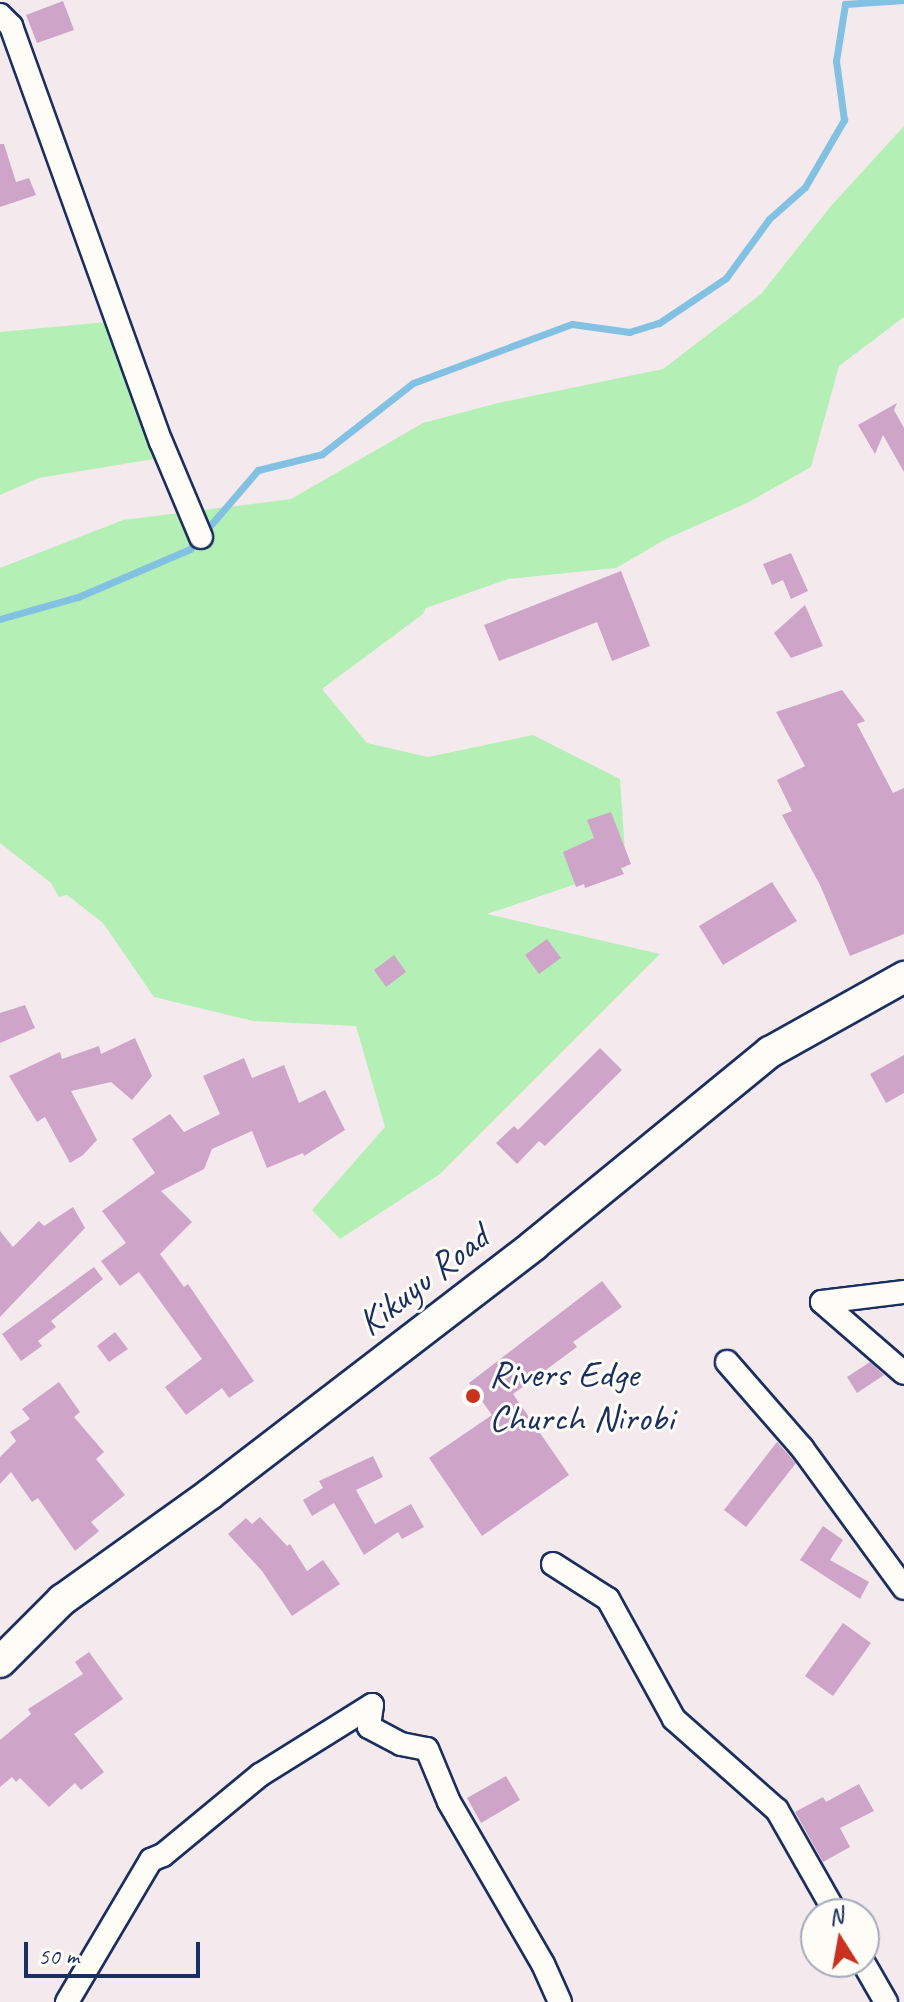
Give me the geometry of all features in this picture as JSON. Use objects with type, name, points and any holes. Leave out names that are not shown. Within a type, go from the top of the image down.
[{"type":"main road","name":"Kikuyu Road","points":[[0,1662],[62,1600],[210,1494],[521,1255],[770,1052],[904,977]]},
{"type":"street","points":[[0,15],[11,26],[161,442],[201,537]]},
{"type":"street","points":[[904,1292],[822,1302],[904,1373]]},
{"type":"street","points":[[727,1362],[802,1448],[904,1588]]},
{"type":"street","points":[[553,1564],[608,1599],[674,1719],[777,1810],[827,1898]]},
{"type":"street","points":[[67,2002],[151,1860],[163,1855],[260,1775],[372,1705],[369,1727],[401,1744],[427,1749],[449,1802],[543,1964],[560,2002]]},
{"type":"street","points":[[872,1978],[886,2002]]},
{"type":"green space","points":[[904,126],[904,317],[839,366],[811,467],[747,503],[666,539],[616,568],[508,579],[426,608],[423,614],[322,689],[367,743],[428,757],[533,735],[620,779],[626,867],[487,914],[660,954],[440,1174],[340,1239],[312,1210],[385,1127],[356,1026],[253,1021],[154,997],[103,923],[67,895],[59,897],[51,883],[0,843],[0,568],[123,520],[291,499],[423,423],[498,403],[663,369],[761,294],[831,206]]},
{"type":"green space","points":[[128,320],[166,457],[39,478],[0,495],[0,332]]},
{"type":"building","points":[[63,1],[74,30],[37,43],[26,15]]},
{"type":"building","points":[[0,144],[4,144],[16,182],[29,178],[36,195],[0,207]]},
{"type":"building","points":[[897,403],[894,410],[904,428],[904,472],[883,435],[875,454],[858,425]]},
{"type":"building","points":[[791,553],[808,591],[791,599],[783,580],[772,585],[763,564]]},
{"type":"building","points":[[621,571],[650,646],[612,661],[597,622],[499,661],[484,625]]},
{"type":"building","points":[[805,605],[823,646],[791,658],[774,633]]},
{"type":"building","points":[[842,690],[865,721],[857,724],[893,793],[904,788],[904,934],[850,956],[820,885],[782,815],[792,811],[777,780],[805,766],[776,712]]},
{"type":"building","points":[[611,812],[631,864],[621,868],[624,874],[585,888],[584,884],[576,887],[563,852],[594,838],[587,820]]},
{"type":"building","points":[[772,882],[797,921],[723,965],[699,926]]},
{"type":"building","points":[[547,939],[561,958],[539,974],[525,955]]},
{"type":"building","points":[[394,955],[406,972],[386,987],[374,970]]},
{"type":"building","points":[[25,1005],[35,1028],[0,1043],[0,1013]]},
{"type":"building","points":[[135,1038],[152,1076],[132,1100],[111,1082],[71,1091],[97,1140],[70,1163],[45,1117],[37,1122],[9,1076],[60,1052],[62,1059],[99,1046],[101,1054]]},
{"type":"building","points":[[600,1048],[622,1070],[545,1146],[539,1141],[517,1164],[496,1143],[514,1126],[518,1130]]},
{"type":"building","points":[[904,1055],[904,1093],[886,1103],[870,1074]]},
{"type":"building","points":[[244,1058],[252,1078],[284,1065],[299,1103],[325,1090],[345,1130],[304,1156],[303,1153],[267,1168],[252,1131],[212,1149],[204,1169],[161,1191],[192,1222],[160,1254],[184,1287],[188,1284],[254,1381],[229,1398],[222,1388],[186,1415],[165,1387],[202,1359],[139,1272],[120,1286],[101,1261],[126,1243],[102,1211],[155,1173],[132,1139],[170,1114],[184,1132],[220,1114],[203,1076]]},
{"type":"building","points":[[73,1207],[85,1228],[0,1317],[0,1231],[13,1247],[39,1221],[44,1226]]},
{"type":"building","points":[[94,1267],[103,1279],[51,1321],[56,1327],[38,1341],[42,1346],[21,1361],[2,1334]]},
{"type":"building","points":[[602,1281],[622,1307],[573,1342],[577,1347],[513,1394],[569,1475],[482,1536],[429,1458],[492,1415],[469,1383]]},
{"type":"building","points":[[115,1332],[128,1349],[109,1362],[97,1346]]},
{"type":"building","points":[[870,1362],[884,1375],[857,1393],[847,1377]]},
{"type":"building","points":[[59,1382],[80,1412],[74,1417],[104,1452],[96,1459],[125,1495],[91,1522],[99,1531],[75,1551],[38,1498],[32,1502],[11,1472],[0,1484],[0,1457],[16,1441],[10,1432],[30,1419],[22,1409]]},
{"type":"building","points":[[777,1442],[796,1463],[746,1527],[724,1510]]},
{"type":"building","points":[[373,1456],[383,1477],[356,1490],[375,1524],[411,1504],[424,1527],[402,1539],[398,1532],[364,1555],[334,1503],[312,1516],[303,1500],[323,1488],[319,1481]]},
{"type":"building","points":[[260,1517],[287,1546],[290,1544],[307,1571],[323,1560],[340,1584],[292,1616],[262,1571],[228,1534],[246,1518],[252,1524]]},
{"type":"building","points":[[823,1526],[843,1540],[830,1560],[869,1582],[860,1599],[800,1560]]},
{"type":"building","points":[[843,1623],[871,1643],[833,1696],[805,1676]]},
{"type":"building","points":[[89,1652],[123,1699],[74,1734],[104,1772],[81,1790],[75,1783],[49,1807],[20,1778],[16,1782],[12,1777],[0,1787],[0,1740],[31,1714],[28,1709],[83,1674],[75,1662]]},
{"type":"building","points":[[506,1776],[520,1800],[481,1823],[467,1798]]},
{"type":"building","points":[[859,1784],[874,1811],[840,1828],[850,1847],[823,1862],[795,1812],[823,1797],[826,1802]]},
{"type":"waterway","points":[[0,619],[78,597],[190,549],[258,470],[322,454],[413,383],[572,324],[629,332],[659,323],[726,278],[769,219],[805,187],[844,120],[836,61],[845,4],[904,0]]},
{"type":"place","name":"Rivers Edge Church Nirobi","points":[[473,1396]]}]
